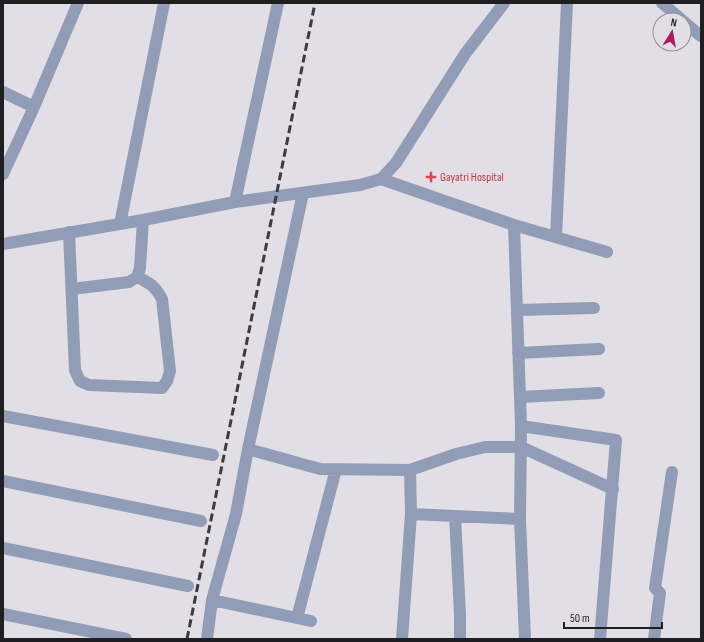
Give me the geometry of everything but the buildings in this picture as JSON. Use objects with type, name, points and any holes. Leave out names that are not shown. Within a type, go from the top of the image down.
[{"type":"street","points":[[3,174],[34,107],[78,3]]},
{"type":"street","points":[[120,224],[164,3]]},
{"type":"street","points":[[235,202],[278,3]]},
{"type":"street","points":[[3,244],[143,220],[235,202],[360,186],[381,178],[396,163],[465,54],[504,3]]},
{"type":"street","points":[[556,237],[567,3]]},
{"type":"street","points":[[662,3],[672,12]]},
{"type":"street","points":[[692,28],[701,36]]},
{"type":"street","points":[[3,92],[34,107]]},
{"type":"street","points":[[381,178],[514,225],[607,252]]},
{"type":"street","points":[[207,639],[212,600],[236,514],[248,449],[303,193]]},
{"type":"street","points":[[72,289],[129,282],[137,277],[140,268],[143,220]]},
{"type":"street","points":[[514,225],[520,397],[520,519],[525,639]]},
{"type":"street","points":[[69,232],[75,370],[80,381],[89,385],[162,388],[167,382],[170,371],[162,299],[151,283],[137,277]]},
{"type":"street","points":[[516,310],[594,308]]},
{"type":"street","points":[[518,353],[599,349]]},
{"type":"street","points":[[520,397],[599,393]]},
{"type":"street","points":[[3,416],[213,455]]},
{"type":"street","points":[[520,426],[616,440],[600,639]]},
{"type":"street","points":[[248,449],[320,469],[410,470],[456,454],[484,447],[521,447],[612,489]]},
{"type":"street","points":[[298,618],[336,469]]},
{"type":"street","points":[[402,639],[411,514],[410,470]]},
{"type":"street","points":[[654,639],[660,593],[655,588],[672,472]]},
{"type":"street","points":[[3,481],[200,521]]},
{"type":"street","points":[[411,514],[520,519]]},
{"type":"street","points":[[455,516],[460,639]]},
{"type":"street","points":[[3,548],[188,586]]},
{"type":"street","points":[[212,600],[311,621]]},
{"type":"street","points":[[3,614],[126,639]]},
{"type":"railway","points":[[187,639],[315,3]]},
{"type":"place","name":"Gayatri Hospital","points":[[431,177]]}]
